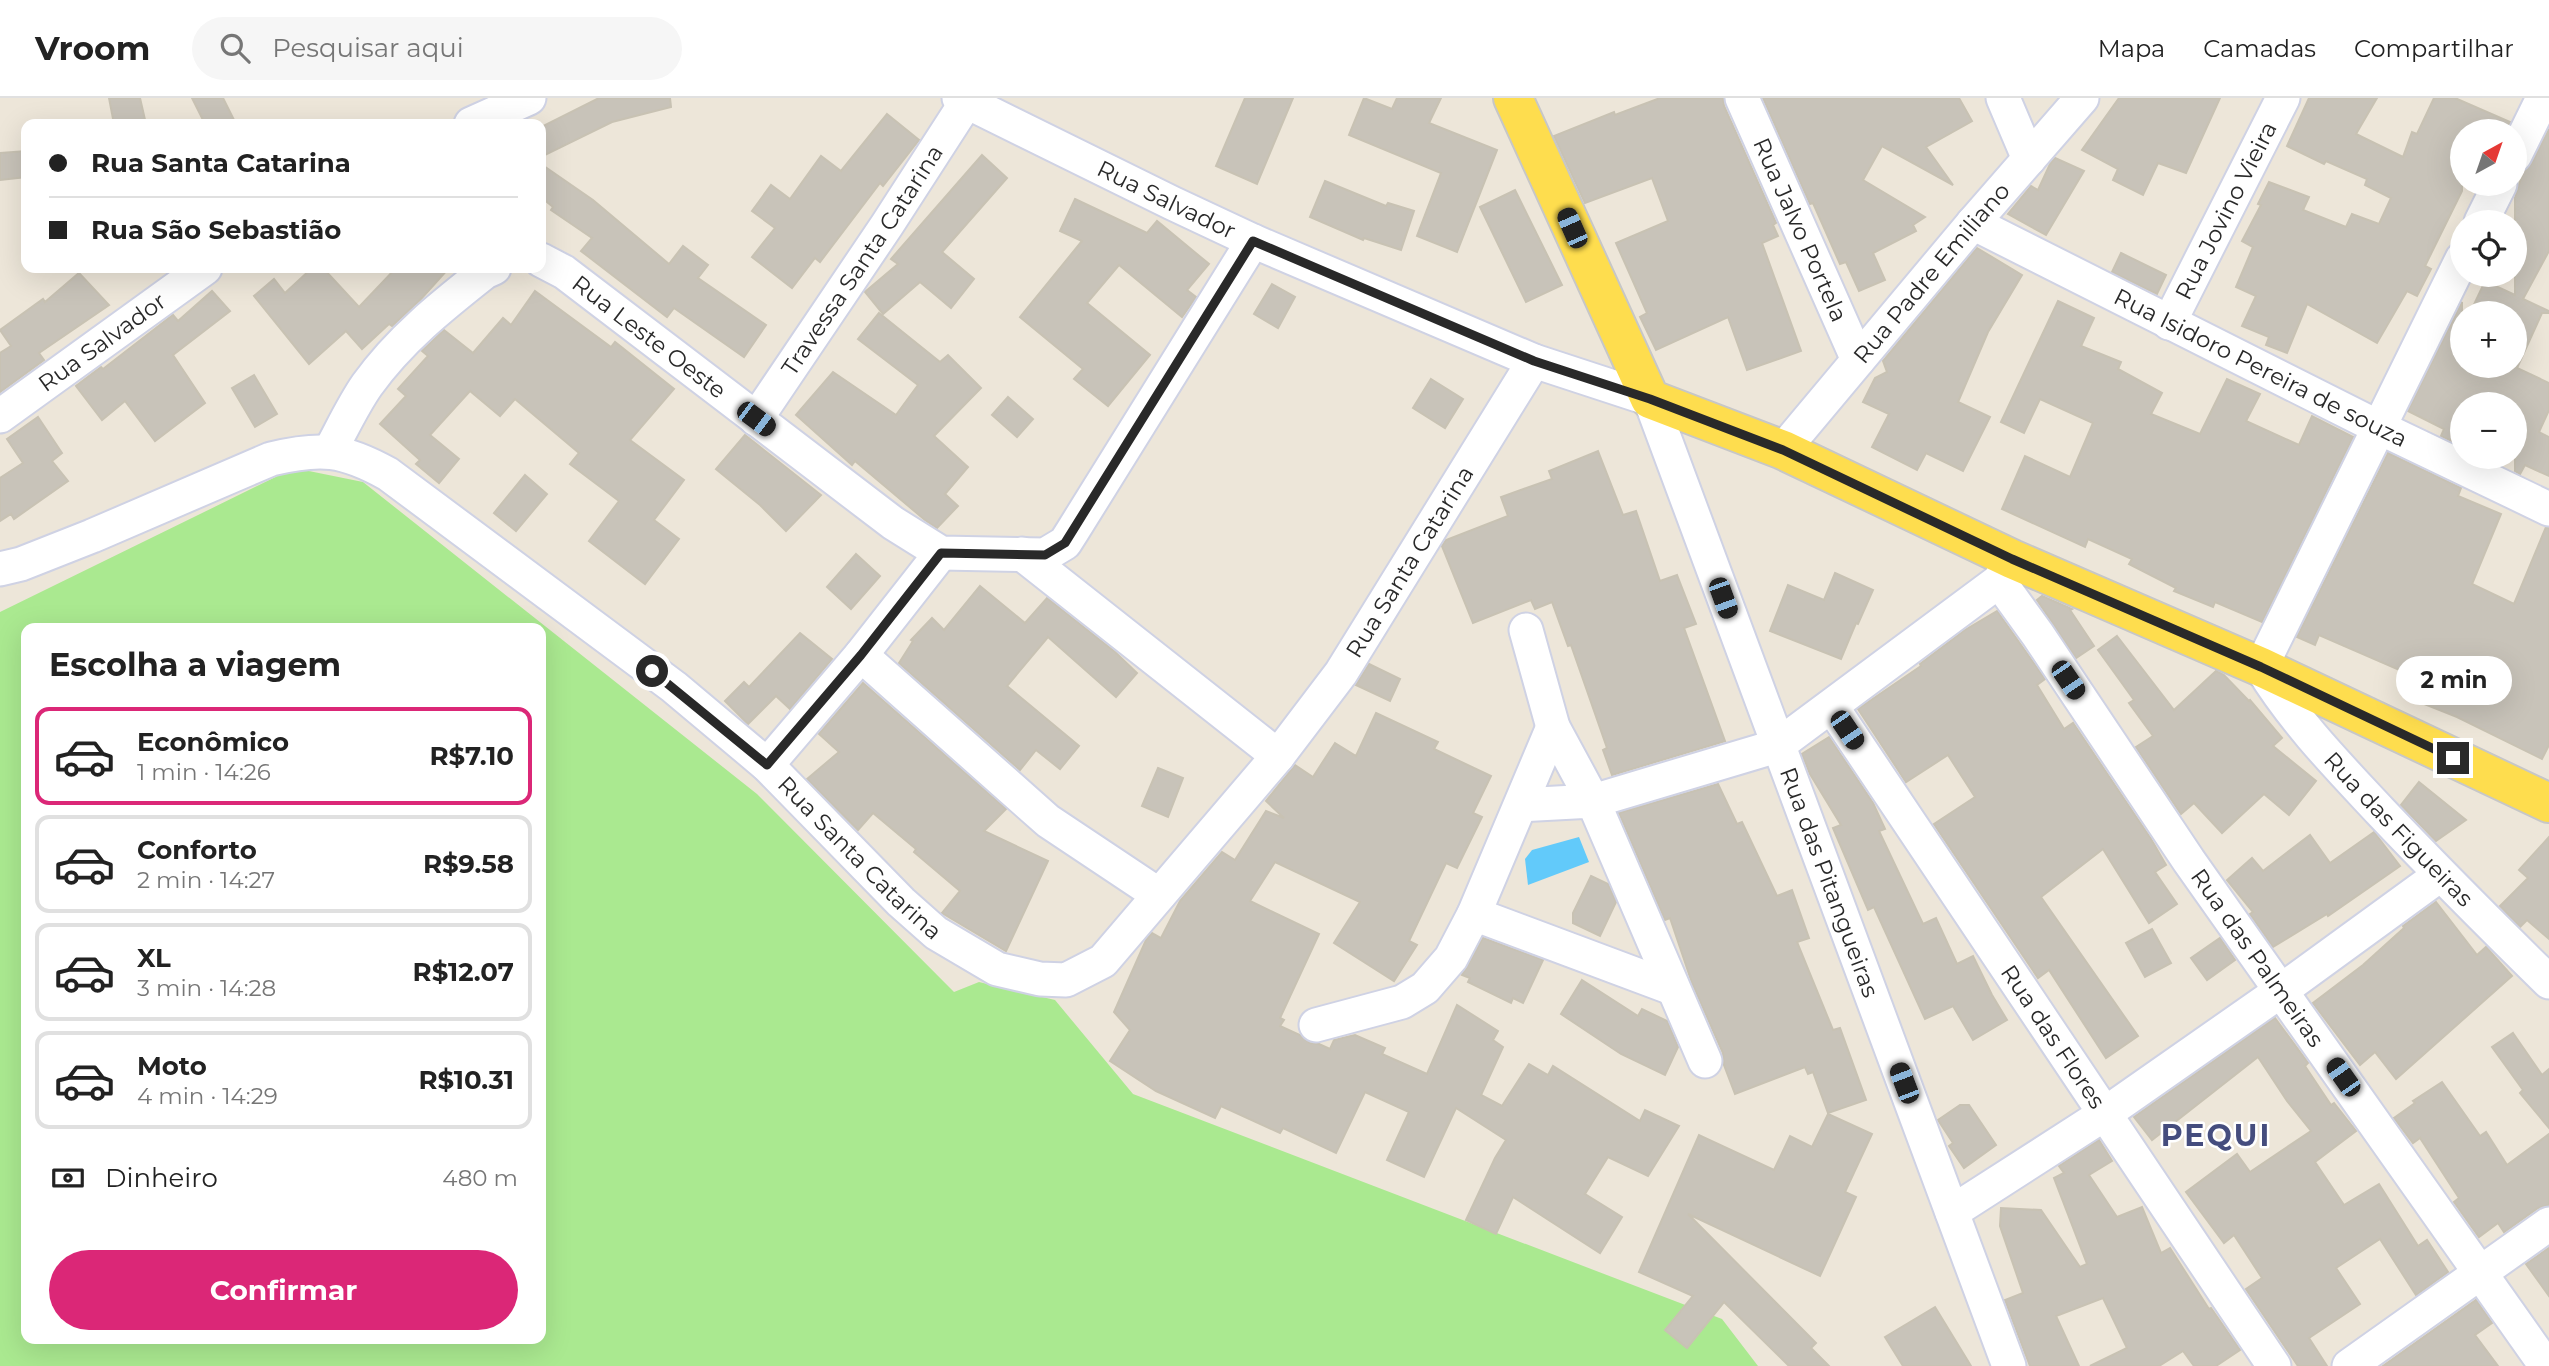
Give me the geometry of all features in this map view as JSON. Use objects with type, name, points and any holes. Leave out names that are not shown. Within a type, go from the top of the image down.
[{"type":"main road","points":[[1513,98],[1650,399],[1783,450],[2005,570],[2261,667],[2549,803]]},
{"type":"street","points":[[482,119],[529,98]]},
{"type":"street","name":"Rua Jalvo Portela","points":[[1742,98],[1858,360]]},
{"type":"street","points":[[2003,98],[2029,159]]},
{"type":"street","name":"Rua Padre Emiliano","points":[[1783,450],[1973,223],[2082,98]]},
{"type":"street","name":"Rua Jovino Vieira","points":[[2169,323],[2283,98]]},
{"type":"street","points":[[2527,131],[2543,98]]},
{"type":"street","name":"Rua Salvador","points":[[963,99],[1253,241],[1534,361],[1650,399]]},
{"type":"street","name":"Travessa Santa Catarina","points":[[756,419],[887,225],[963,99]]},
{"type":"street","name":"Rua Isidoro Pereira de souza","points":[[1973,223],[2378,427],[2549,509]]},
{"type":"street","points":[[767,765],[861,655],[941,553],[1045,555],[1065,543],[1253,241]]},
{"type":"street","name":"Rua Leste Oeste","points":[[546,263],[564,272],[893,523],[941,553]]},
{"type":"street","name":"Rua Salvador","points":[[0,416],[198,273]]},
{"type":"street","points":[[330,451],[366,386],[396,349],[427,318],[484,273]]},
{"type":"street","points":[[2261,667],[2450,283]]},
{"type":"street","name":"Rua Santa Catarina","points":[[0,569],[21,564],[81,541],[271,459],[301,452],[330,451],[363,460],[388,474],[674,687],[767,765],[901,902],[936,933],[997,969],[1040,979],[1066,980],[1103,961],[1278,756],[1341,673],[1534,361]]},
{"type":"street","name":"Rua das Pitangueiras","points":[[1650,399],[2009,1366]]},
{"type":"street","points":[[1022,554],[1278,756]]},
{"type":"street","points":[[1521,805],[1593,801],[1777,746],[1832,708],[2005,570]]},
{"type":"street","name":"Rua das Palmeiras","points":[[2005,570],[2038,635],[2189,861],[2546,1366]]},
{"type":"street","points":[[1526,630],[1553,727],[1593,801],[1705,1061]]},
{"type":"street","points":[[861,655],[1048,821],[1159,895]]},
{"type":"street","name":"Rua das Figueiras","points":[[2261,667],[2283,703],[2318,744],[2440,875],[2549,982]]},
{"type":"street","name":"Rua das Flores","points":[[1832,708],[2274,1366]]},
{"type":"street","points":[[1316,1025],[1402,1002],[1425,988],[1451,958],[1474,914],[1553,727]]},
{"type":"street","points":[[1952,1212],[2106,1113],[2440,875]]},
{"type":"street","points":[[1474,914],[1672,988]]},
{"type":"street","points":[[2349,1366],[2479,1271],[2549,1224]]},
{"type":"green space","points":[[294,468],[363,482],[541,623],[21,623],[21,1344],[546,1344],[546,627],[757,794],[954,992],[979,982],[1055,1000],[1133,1094],[1722,1319],[1758,1366],[0,1366],[0,612]]},
{"type":"water","points":[[1579,837],[1589,862],[1528,885],[1525,859],[1532,850]]},
{"type":"building","points":[[109,98],[140,98],[145,119],[113,119]]},
{"type":"building","points":[[192,98],[223,98],[234,119],[202,119]]},
{"type":"building","points":[[599,98],[670,98],[671,107],[612,122],[546,155],[546,124]]},
{"type":"building","points":[[1245,98],[1293,98],[1257,184],[1216,166]]},
{"type":"building","points":[[1364,98],[1392,109],[1397,98],[1441,98],[1429,123],[1497,150],[1457,252],[1417,236],[1441,173],[1349,135]]},
{"type":"building","points":[[1660,98],[1723,98],[1724,106],[1776,223],[1773,225],[1778,236],[1762,243],[1801,351],[1747,370],[1728,317],[1656,350],[1640,317],[1647,313],[1616,243],[1668,221],[1652,178],[1585,203],[1554,136],[1614,112],[1615,115]]},
{"type":"building","points":[[1763,98],[1959,98],[1972,121],[1926,147],[1953,185],[1882,146],[1863,180],[1925,217],[1913,225],[1916,231],[1873,253],[1885,280],[1859,291],[1846,262],[1840,264]]},
{"type":"building","points":[[2119,98],[2220,98],[2186,173],[2158,163],[2143,195],[2113,180],[2118,169],[2082,150]]},
{"type":"building","points":[[2309,98],[2377,98],[2356,134],[2403,157],[2412,132],[2417,134],[2434,98],[2455,98],[2503,119],[2450,119],[2450,196],[2460,196],[2453,210],[2450,210],[2450,215],[2425,266],[2431,269],[2417,296],[2407,291],[2377,343],[2307,304],[2287,353],[2266,345],[2269,337],[2242,326],[2256,296],[2236,287],[2253,247],[2242,241],[2261,205],[2258,204],[2269,182],[2309,197],[2303,210],[2346,227],[2352,214],[2379,224],[2391,198],[2365,185],[2367,179],[2326,161],[2324,164],[2287,146]]},
{"type":"building","points":[[887,114],[919,140],[883,186],[880,183],[820,262],[815,258],[792,288],[752,257],[775,228],[752,211],[771,185],[790,199],[821,156],[841,171]]},
{"type":"building","points":[[2549,129],[2549,251],[2523,299],[2549,311],[2549,313],[2542,313],[2527,346],[2527,301],[2476,301],[2482,287],[2498,287],[2515,295],[2515,287],[2527,287],[2527,210],[2515,210],[2515,198],[2527,196],[2527,168]]},
{"type":"building","points":[[21,151],[21,178],[0,180],[0,153]]},
{"type":"building","points":[[982,155],[1007,178],[942,252],[974,279],[951,308],[920,282],[883,314],[865,292],[898,264],[891,259]]},
{"type":"building","points":[[2055,158],[2084,171],[2046,235],[2008,214],[2031,186],[2038,190]]},
{"type":"building","points":[[546,167],[593,200],[669,264],[683,246],[708,265],[698,278],[766,325],[744,357],[674,308],[667,317],[581,251],[592,238],[551,210],[553,207],[546,201]]},
{"type":"building","points":[[1325,181],[1386,206],[1388,203],[1414,211],[1401,250],[1364,238],[1363,240],[1310,217]]},
{"type":"building","points":[[1515,190],[1562,285],[1526,302],[1480,207]]},
{"type":"building","points":[[1075,199],[1147,233],[1157,221],[1209,264],[1187,290],[1196,297],[1182,317],[1119,265],[1087,303],[1150,355],[1108,406],[1074,379],[1083,369],[1020,317],[1082,241],[1060,231]]},
{"type":"building","points":[[1977,248],[2022,275],[1988,332],[1958,402],[1990,417],[1963,471],[1926,453],[1917,470],[1872,447],[1889,414],[1863,402],[1875,378],[1887,372],[1883,361]]},
{"type":"building","points":[[2121,253],[2166,275],[2157,294],[2112,272]]},
{"type":"building","points":[[79,273],[109,305],[39,353],[44,360],[0,392],[0,353],[11,346],[0,330],[43,299],[45,302]]},
{"type":"building","points":[[307,273],[328,273],[359,307],[391,273],[444,273],[392,326],[389,324],[362,349],[346,331],[309,364],[254,296],[274,279],[285,293]]},
{"type":"building","points":[[1272,284],[1295,297],[1278,328],[1254,314]]},
{"type":"building","points":[[212,291],[230,311],[173,355],[205,403],[155,441],[125,401],[102,420],[76,386],[101,367],[103,369],[173,315],[178,321]]},
{"type":"building","points":[[535,291],[611,347],[615,342],[674,389],[630,440],[684,480],[654,520],[679,539],[645,584],[589,541],[619,501],[570,464],[579,453],[515,399],[500,416],[470,391],[430,435],[459,459],[439,483],[416,464],[420,460],[380,424],[406,396],[398,389],[428,356],[422,351],[444,330],[473,353],[503,318],[511,325]]},
{"type":"building","points":[[2058,301],[2094,318],[2081,346],[2121,362],[2118,369],[2162,393],[2151,414],[2200,434],[2227,379],[2260,394],[2246,421],[2299,445],[2312,416],[2353,437],[2262,622],[2215,602],[2213,607],[2174,591],[2176,588],[2129,564],[2132,559],[2088,539],[2085,547],[2002,509],[2025,456],[2070,477],[2093,423],[2040,399],[2024,433],[2001,422]]},
{"type":"building","points":[[879,313],[940,362],[948,355],[981,388],[934,436],[968,467],[945,494],[958,506],[937,528],[855,461],[852,465],[796,415],[833,372],[896,415],[918,385],[858,339]]},
{"type":"building","points":[[2450,326],[2450,378],[2527,378],[2527,373],[2549,383],[2549,410],[2539,432],[2549,437],[2549,476],[2527,466],[2527,392],[2450,392],[2450,440],[2441,436],[2444,429],[2408,411]]},
{"type":"building","points":[[254,375],[277,414],[255,427],[232,388]]},
{"type":"building","points":[[1431,379],[1463,399],[1445,428],[1413,408]]},
{"type":"building","points":[[1008,397],[1033,419],[1017,437],[992,415]]},
{"type":"building","points":[[38,417],[62,453],[52,461],[68,481],[14,519],[11,514],[0,521],[0,478],[23,463],[7,439]]},
{"type":"building","points":[[745,435],[821,495],[786,531],[760,505],[716,469]]},
{"type":"building","points":[[1598,451],[1623,515],[1636,511],[1660,581],[1677,575],[1696,624],[1684,628],[1725,741],[1612,775],[1603,750],[1607,748],[1571,645],[1568,646],[1552,602],[1535,609],[1531,600],[1473,623],[1442,546],[1446,540],[1508,516],[1501,497],[1552,479],[1549,471]]},
{"type":"building","points":[[2388,453],[2461,488],[2458,496],[2501,514],[2472,584],[2514,604],[2546,527],[2549,528],[2549,745],[2542,759],[2457,717],[2409,698],[2418,678],[2319,635],[2315,645],[2297,637]]},
{"type":"building","points":[[525,475],[547,494],[516,531],[494,513]]},
{"type":"building","points":[[856,554],[880,576],[851,609],[827,587]]},
{"type":"building","points":[[1835,573],[1873,590],[1841,659],[1770,631],[1788,585],[1824,600]]},
{"type":"building","points":[[980,586],[1025,623],[1047,598],[1137,673],[1116,697],[1048,637],[1007,686],[1079,746],[1060,769],[1036,750],[1020,770],[899,663],[913,641],[911,640],[932,618],[944,630]]},
{"type":"building","points":[[2042,596],[2072,609],[2070,610],[2094,646],[2076,658],[2037,600]]},
{"type":"building","points":[[1997,611],[2045,679],[2037,685],[2064,729],[2073,723],[2151,839],[2166,865],[2155,872],[2177,904],[2149,923],[2103,849],[2041,897],[2138,1036],[2106,1058],[2049,970],[2038,978],[1934,824],[1975,797],[1948,755],[1906,782],[1858,709],[1921,666],[1920,664],[1965,630]]},
{"type":"building","points":[[800,633],[832,659],[790,709],[776,696],[748,724],[725,701],[744,682],[749,687]]},
{"type":"building","points":[[2117,636],[2174,710],[2216,671],[2224,675],[2250,700],[2282,738],[2273,746],[2316,781],[2289,815],[2264,794],[2222,833],[2194,803],[2181,814],[2136,747],[2153,736],[2129,703],[2134,700],[2098,650]]},
{"type":"building","points":[[1369,664],[1400,679],[1390,701],[1356,685]]},
{"type":"building","points":[[863,683],[1006,809],[984,831],[1048,861],[1006,951],[942,913],[960,891],[914,852],[916,849],[873,813],[858,830],[807,779],[839,752],[819,734]]},
{"type":"building","points":[[1376,713],[1438,742],[1434,749],[1491,776],[1473,813],[1482,817],[1457,868],[1446,863],[1409,941],[1417,945],[1394,981],[1334,943],[1360,902],[1275,862],[1250,901],[1319,934],[1280,1018],[1284,1020],[1280,1026],[1310,1043],[1330,1049],[1334,1040],[1355,1035],[1385,1048],[1382,1054],[1427,1074],[1457,1005],[1498,1031],[1493,1040],[1503,1047],[1481,1095],[1502,1106],[1529,1064],[1548,1075],[1553,1066],[1640,1121],[1645,1110],[1679,1126],[1648,1176],[1608,1157],[1585,1194],[1622,1217],[1600,1253],[1513,1197],[1496,1234],[1466,1220],[1506,1140],[1456,1108],[1424,1177],[1387,1160],[1409,1112],[1365,1092],[1336,1153],[1283,1128],[1280,1133],[1221,1106],[1215,1118],[1156,1091],[1110,1061],[1130,1030],[1114,1012],[1146,940],[1152,933],[1161,938],[1180,901],[1222,852],[1235,860],[1266,811],[1284,818],[1266,801],[1295,765],[1313,777],[1335,743],[1356,756]]},
{"type":"building","points":[[1829,737],[1873,803],[1885,829],[1879,831],[1923,924],[1936,918],[1957,964],[1973,956],[2007,1020],[1973,1040],[1953,1006],[1925,1019],[1874,907],[1868,910],[1833,828],[1841,825],[1810,774],[1802,754]]},
{"type":"building","points":[[1158,768],[1183,778],[1168,817],[1142,806]]},
{"type":"building","points":[[2419,782],[2466,820],[2436,841],[2401,805]]},
{"type":"building","points":[[1718,784],[1737,824],[1742,822],[1777,896],[1792,890],[1809,938],[1797,942],[1833,1030],[1840,1028],[1866,1100],[1828,1113],[1813,1072],[1808,1074],[1805,1067],[1735,1094],[1724,1065],[1723,1053],[1692,983],[1670,918],[1665,920],[1619,813]]},
{"type":"building","points":[[2374,832],[2400,866],[2328,916],[2327,914],[2273,947],[2250,914],[2253,912],[2227,880],[2252,858],[2263,871],[2310,835],[2330,863]]},
{"type":"building","points":[[2549,837],[2549,939],[2527,920],[2520,927],[2500,906],[2528,878],[2519,870]]},
{"type":"building","points":[[1591,876],[1608,884],[1616,902],[1600,936],[1573,923],[1573,913]]},
{"type":"building","points":[[2436,902],[2477,955],[2486,947],[2512,976],[2396,1079],[2375,1052],[2360,1065],[2313,1003],[2363,965],[2404,928],[2403,926]]},
{"type":"building","points":[[2152,929],[2171,963],[2145,977],[2126,943]]},
{"type":"building","points":[[1483,938],[1543,960],[1523,1003],[1513,998],[1511,1003],[1468,982],[1470,978],[1462,975]]},
{"type":"building","points":[[2220,938],[2235,960],[2207,980],[2191,958]]},
{"type":"building","points":[[1582,980],[1638,1016],[1642,1009],[1667,1021],[1678,1047],[1665,1075],[1621,1054],[1561,1014]]},
{"type":"building","points":[[2275,1018],[2308,1063],[2305,1066],[2331,1105],[2334,1103],[2356,1131],[2315,1162],[2344,1205],[2379,1184],[2418,1246],[2427,1240],[2448,1272],[2416,1295],[2380,1239],[2336,1268],[2360,1304],[2309,1338],[2327,1366],[2298,1366],[2246,1289],[2262,1278],[2234,1235],[2224,1243],[2186,1192],[2237,1154],[2250,1172],[2311,1131],[2258,1057],[2152,1140],[2134,1117]]},
{"type":"building","points":[[2513,1033],[2542,1075],[2549,1069],[2549,1128],[2520,1093],[2523,1090],[2492,1047]]},
{"type":"building","points":[[2442,1082],[2480,1136],[2486,1132],[2507,1165],[2549,1134],[2549,1205],[2538,1208],[2504,1232],[2498,1223],[2479,1237],[2454,1202],[2459,1198],[2420,1138],[2413,1143],[2394,1118],[2415,1103],[2413,1101]]},
{"type":"building","points":[[1960,1105],[1969,1105],[1996,1145],[1964,1168],[1949,1146],[1953,1143],[1938,1120]]},
{"type":"building","points":[[1828,1114],[1872,1134],[1845,1192],[1856,1197],[1820,1276],[1688,1214],[1816,1343],[1811,1348],[1829,1366],[1789,1366],[1724,1302],[1687,1348],[1665,1330],[1693,1296],[1639,1272],[1699,1135],[1774,1170],[1790,1136],[1812,1147]]},
{"type":"building","points":[[2099,1140],[2112,1161],[2089,1175],[2117,1217],[2142,1207],[2161,1253],[2170,1248],[2209,1309],[2211,1308],[2240,1350],[2216,1366],[2194,1366],[2183,1351],[2159,1366],[2090,1366],[2127,1348],[2103,1298],[2056,1316],[2079,1366],[2030,1366],[2005,1300],[2023,1293],[2000,1226],[2001,1208],[2041,1210],[2080,1267],[2087,1264],[2054,1178],[2064,1173],[2059,1166]]},
{"type":"building","points":[[2549,1248],[2549,1296],[2526,1264]]},
{"type":"building","points":[[2476,1300],[2492,1323],[2475,1335],[2498,1366],[2383,1366]]},
{"type":"building","points":[[1935,1307],[1971,1366],[1903,1366],[1885,1337]]},
{"type":"district","name":"PEQUI","points":[[2216,1136]]},
{"type":"route","points":[[652,671],[767,765],[861,655],[941,553],[1045,555],[1065,543],[1253,241],[1534,361],[1650,399],[1783,450],[2012,559],[2261,667],[2453,758]]}]
